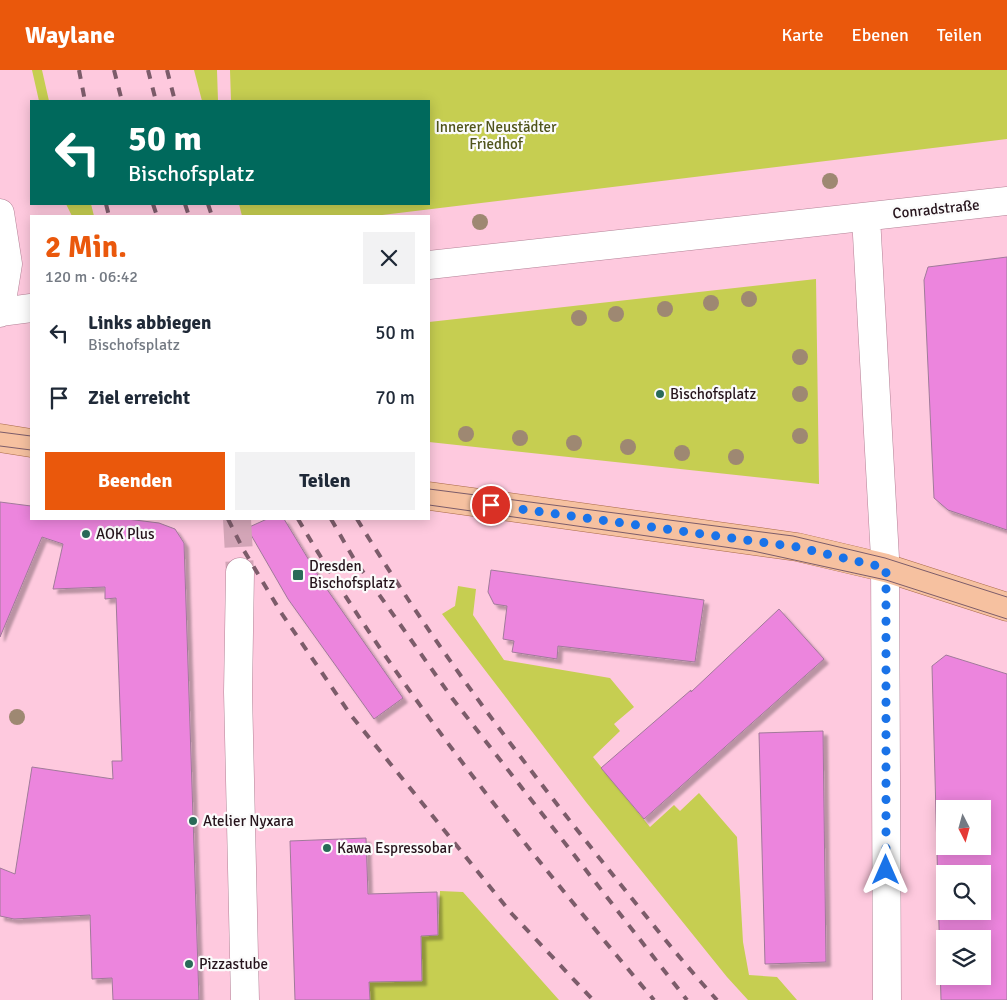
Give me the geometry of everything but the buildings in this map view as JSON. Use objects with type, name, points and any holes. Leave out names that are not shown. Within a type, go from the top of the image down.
[{"type":"main road","points":[[0,438],[30,443]]},
{"type":"main road","points":[[430,496],[797,547],[886,568],[1007,607]]},
{"type":"street","name":"Conradstraße","points":[[866,217],[1007,201]]},
{"type":"street","points":[[0,213],[8,264],[0,312],[30,308]]},
{"type":"street","points":[[430,265],[866,217],[886,568],[886,1000]]},
{"type":"street","points":[[240,572],[238,692],[245,1000]]},
{"type":"green space","points":[[32,70],[42,70],[49,100],[39,100]]},
{"type":"green space","points":[[194,70],[217,70],[218,100],[202,100]]},
{"type":"green space","name":"Innerer Neustädter Friedhof","points":[[230,70],[1007,70],[1007,139],[382,215],[242,215],[239,205],[430,205],[430,100],[231,100]]},
{"type":"green space","points":[[66,205],[91,205],[94,215],[72,215]]},
{"type":"green space","points":[[816,279],[819,484],[430,442],[430,322]]},
{"type":"green space","points":[[458,586],[476,589],[473,615],[504,660],[610,678],[634,707],[614,724],[620,731],[593,757],[650,827],[674,805],[680,811],[699,793],[737,837],[743,942],[749,975],[777,977],[797,1000],[748,1000],[727,977],[586,802],[442,614],[455,606]]},
{"type":"green space","points":[[440,891],[463,892],[559,1000],[370,1000],[369,982],[422,980],[421,936],[438,935]]},
{"type":"tunnel","points":[[237,520],[240,572]]},
{"type":"tram line","points":[[0,432],[30,436]]},
{"type":"tram line","points":[[0,446],[30,450]]},
{"type":"tram line","points":[[430,489],[793,536],[885,558],[1007,597]]},
{"type":"tram line","points":[[430,505],[753,551],[886,580],[1007,619]]},
{"type":"railway","points":[[79,70],[85,100]]},
{"type":"railway","points":[[114,70],[122,100]]},
{"type":"railway","points":[[148,70],[156,100]]},
{"type":"railway","points":[[167,70],[175,100]]},
{"type":"railway","points":[[106,205],[109,215]]},
{"type":"railway","points":[[153,205],[157,215]]},
{"type":"railway","points":[[185,205],[189,215]]},
{"type":"railway","points":[[208,205],[212,215]]},
{"type":"railway","points":[[228,520],[243,549],[282,614],[350,714],[512,914],[593,1000]]},
{"type":"railway","points":[[299,520],[378,645],[466,767],[558,885],[654,1000]]},
{"type":"railway","points":[[332,520],[354,559],[452,698],[687,1000]]},
{"type":"railway","points":[[358,520],[413,607],[505,736],[568,819],[687,966],[717,1000]]},
{"type":"place","name":"Bischofsplatz","points":[[660,394]]},
{"type":"place","name":"AOK Plus","points":[[86,534]]},
{"type":"place","name":"Dresden Bischofsplatz","points":[[298,575]]},
{"type":"place","name":"Atelier Nyxara","points":[[193,821]]},
{"type":"place","name":"Kawa Espressobar","points":[[327,848]]},
{"type":"place","name":"Pizzastube","points":[[189,964]]},
{"type":"route","points":[[491,505],[797,547],[886,568],[886,870]]}]
